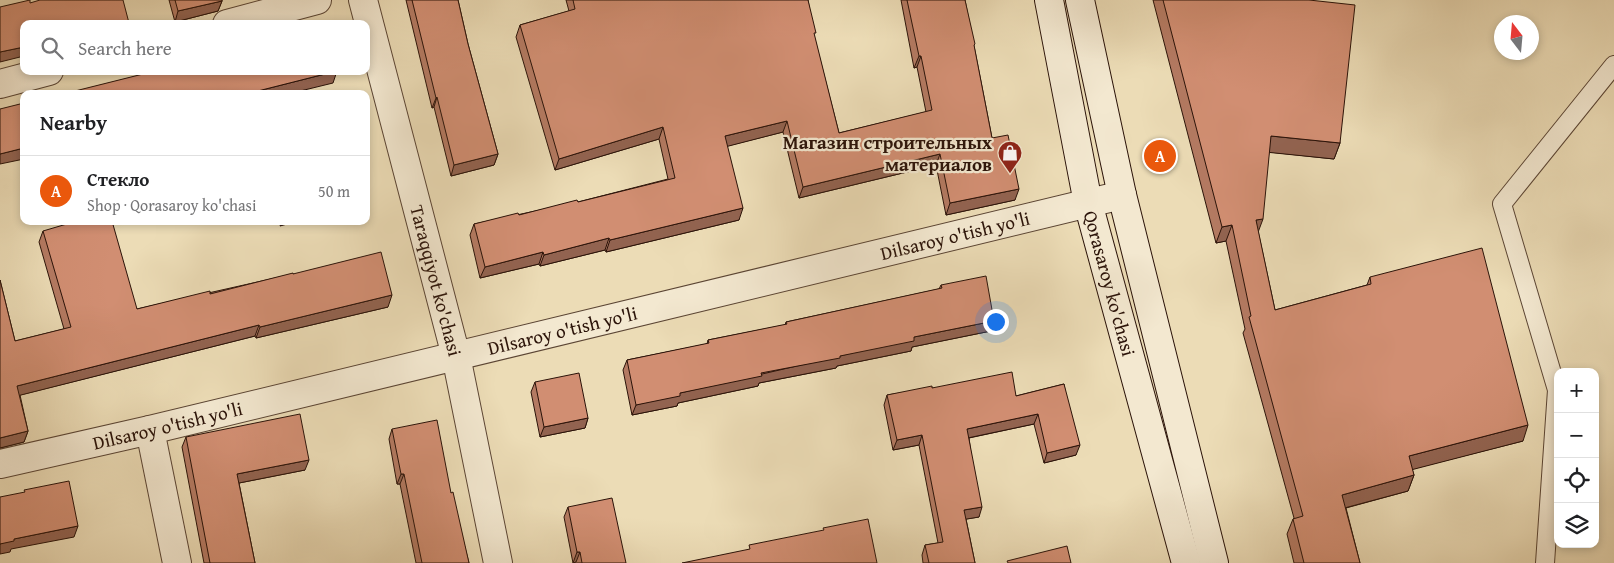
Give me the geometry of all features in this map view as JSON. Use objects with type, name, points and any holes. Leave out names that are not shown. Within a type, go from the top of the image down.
[{"type":"street","points":[[242,20],[316,0]]},
{"type":"street","name":"Taraqqiyot ko'chasi","points":[[363,0],[368,20]]},
{"type":"street","name":"Qorasaroy ko'chasi","points":[[1049,0],[1088,203],[1186,563]]},
{"type":"street","name":"Qorasaroy ko'chasi","points":[[1080,0],[1122,195],[1214,563]]},
{"type":"street","name":"Taraqqiyot ko'chasi","points":[[370,27],[456,356],[498,563]]},
{"type":"street","points":[[0,84],[34,75]]},
{"type":"street","name":"Dilsaroy o'tish yo'li","points":[[0,464],[150,430],[1122,195]]},
{"type":"street","points":[[150,430],[177,563]]},
{"type":"lane","points":[[1545,563],[1557,390],[1502,204],[1614,65]]},
{"type":"building","points":[[30,0],[30,3],[40,0],[123,0],[128,20],[20,20],[20,48],[0,52],[0,7]]},
{"type":"building","points":[[175,0],[222,0],[222,1],[178,11]]},
{"type":"building","points":[[412,0],[458,0],[498,154],[454,165]]},
{"type":"building","points":[[573,0],[808,0],[816,33],[814,33],[839,133],[932,110],[907,0],[965,0],[992,138],[1008,135],[1019,189],[950,203],[940,154],[803,187],[787,121],[725,136],[743,208],[610,240],[609,238],[544,255],[543,252],[485,267],[474,224],[577,200],[578,202],[675,178],[663,127],[559,159],[520,25],[575,9]]},
{"type":"building","points":[[1163,0],[1309,0],[1355,5],[1340,143],[1271,136],[1263,219],[1256,220],[1275,310],[1371,284],[1370,277],[1482,248],[1528,425],[1409,456],[1414,475],[1342,495],[1360,563],[1304,563],[1293,519],[1303,516],[1249,317],[1251,316],[1232,225],[1222,227]]},
{"type":"building","points":[[139,75],[321,75],[262,90],[79,90]]},
{"type":"building","points":[[20,104],[20,149],[0,154],[0,109]]},
{"type":"building","points":[[63,225],[113,225],[137,309],[210,291],[210,294],[381,252],[392,295],[260,327],[259,325],[17,386],[28,431],[0,438],[0,280],[15,341],[71,327],[43,231]]},
{"type":"building","points":[[986,276],[994,321],[914,337],[914,341],[761,373],[762,376],[680,393],[680,396],[636,405],[627,360],[709,343],[708,340],[787,324],[786,322],[942,288],[941,285]]},
{"type":"building","points":[[1012,372],[1016,396],[1064,384],[1080,445],[1047,453],[1038,414],[967,429],[982,507],[964,510],[975,563],[929,563],[925,545],[943,542],[922,435],[897,440],[887,395]]},
{"type":"building","points":[[579,373],[588,418],[544,427],[535,382]]},
{"type":"building","points":[[300,414],[309,460],[237,474],[255,563],[210,563],[186,437]]},
{"type":"building","points":[[437,420],[451,493],[453,492],[469,563],[422,563],[404,474],[401,474],[392,429]]},
{"type":"building","points":[[69,481],[78,526],[14,539],[14,541],[0,544],[0,497]]},
{"type":"building","points":[[612,498],[626,563],[582,563],[580,552],[577,552],[568,507]]},
{"type":"building","points":[[868,519],[877,563],[682,563],[750,549],[749,545]]},
{"type":"building","points":[[1067,546],[1071,563],[1008,563],[1007,561]]},
{"type":"place","name":"Стекло","points":[[1160,156]]},
{"type":"place","name":"Магазин строительных материалов","points":[[1010,174]]}]
